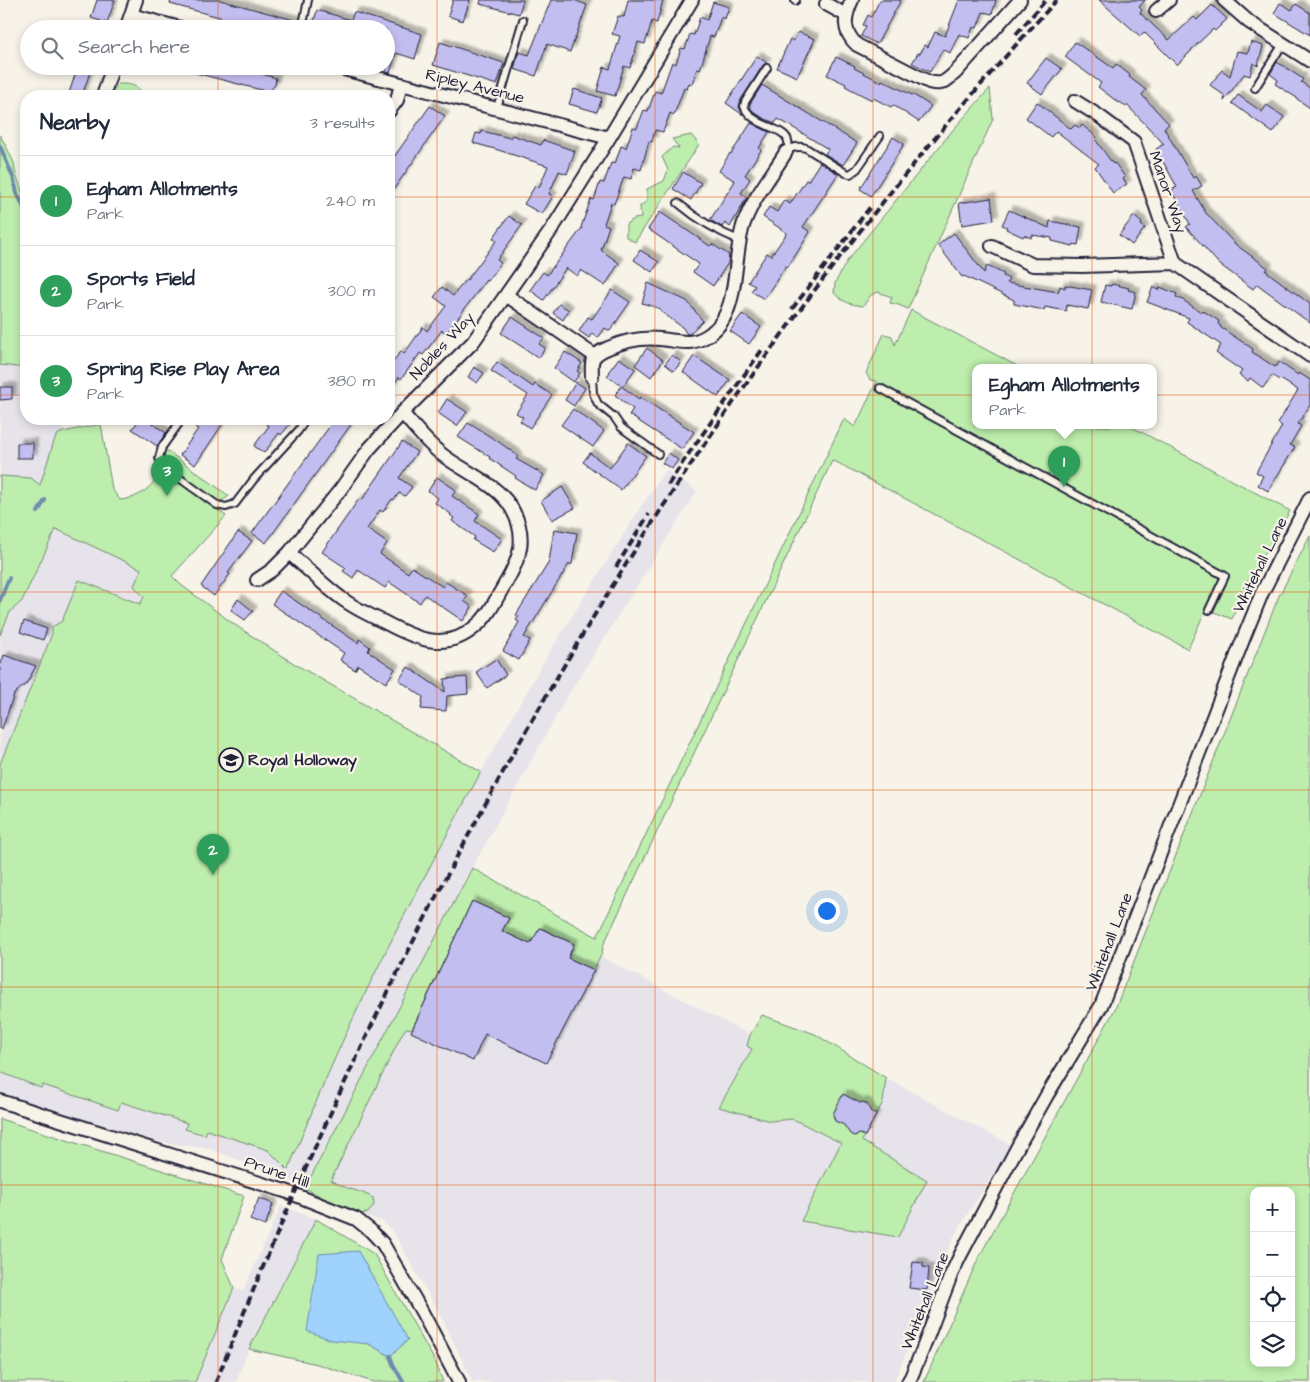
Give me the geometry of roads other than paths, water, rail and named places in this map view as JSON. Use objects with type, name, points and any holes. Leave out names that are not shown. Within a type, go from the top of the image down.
[{"type":"street","points":[[129,20],[136,0]]},
{"type":"street","name":"Nobles Way","points":[[395,420],[473,342],[506,296],[552,229],[692,0]]},
{"type":"street","points":[[852,0],[845,20],[848,34],[857,45],[929,82],[940,84],[946,81],[967,59],[1020,0]]},
{"type":"street","points":[[1156,11],[1169,0]]},
{"type":"street","points":[[1224,0],[1249,22],[1310,61]]},
{"type":"street","points":[[826,4],[846,15]]},
{"type":"street","points":[[131,15],[150,20]]},
{"type":"street","points":[[105,90],[110,75]]},
{"type":"street","name":"Ripley Avenue","points":[[366,75],[609,138]]},
{"type":"street","points":[[395,103],[401,84]]},
{"type":"street","name":"Manor Way","points":[[1075,101],[1134,142],[1174,264]]},
{"type":"street","points":[[592,377],[593,359],[601,351],[632,340],[660,338],[676,342],[690,342],[710,334],[721,323],[731,302],[739,240],[744,222],[753,204],[786,152]]},
{"type":"street","points":[[992,246],[1033,265],[1174,264],[1310,356]]},
{"type":"street","points":[[506,296],[595,356]]},
{"type":"street","points":[[289,553],[342,599],[411,636],[431,641],[455,639],[474,628],[483,620],[517,563],[521,543],[517,520],[512,509],[501,495],[443,456],[402,412]]},
{"type":"street","name":"Nobles Way","points":[[257,580],[272,570],[289,553],[329,504],[369,449],[390,425]]},
{"type":"street","name":"Whitehall Lane","points":[[908,1382],[960,1256],[1017,1148],[1101,1006],[1262,593],[1310,498]]},
{"type":"street","name":"Prune Hill","points":[[0,1101],[278,1188],[356,1219],[383,1244],[459,1382]]},
{"type":"lane","points":[[304,20],[308,0]]},
{"type":"lane","points":[[497,108],[523,20]]},
{"type":"lane","points":[[1255,88],[1283,44]]},
{"type":"lane","points":[[766,68],[744,102],[744,106],[749,114],[784,134],[788,143],[786,152]]},
{"type":"lane","points":[[786,152],[790,148],[801,147],[846,174],[850,174],[857,169],[880,136]]},
{"type":"lane","points":[[678,203],[698,220],[739,240]]},
{"type":"lane","points":[[592,377],[593,393],[598,404],[614,417],[626,431],[658,454]]},
{"type":"lane","points":[[880,388],[1225,576],[1209,610]]},
{"type":"lane","points":[[178,425],[162,447],[159,458],[164,466],[218,505],[226,507],[234,504],[302,425]]},
{"type":"water","points":[[358,1251],[408,1340],[390,1356],[369,1344],[332,1340],[307,1331],[319,1254]]},
{"type":"waterway","points":[[0,146],[20,199]]},
{"type":"waterway","points":[[38,512],[45,500]]},
{"type":"waterway","points":[[0,600],[9,578]]},
{"type":"waterway","points":[[390,1356],[403,1382]]},
{"type":"railway","points":[[1016,34],[1046,0]]},
{"type":"railway","points":[[216,1382],[294,1195],[379,1010],[472,829],[572,652],[681,480],[797,313],[923,153],[1057,0]]},
{"type":"railway","points":[[792,309],[871,206]]},
{"type":"railway","points":[[668,485],[764,347]]},
{"type":"railway","points":[[616,567],[649,514]]},
{"type":"place","name":"Egham Allotments","points":[[1064,487]]},
{"type":"place","name":"Spring Rise Play Area","points":[[167,496]]},
{"type":"place","name":"Royal Holloway","points":[[231,760]]},
{"type":"place","name":"Sports Field","points":[[213,875]]}]
